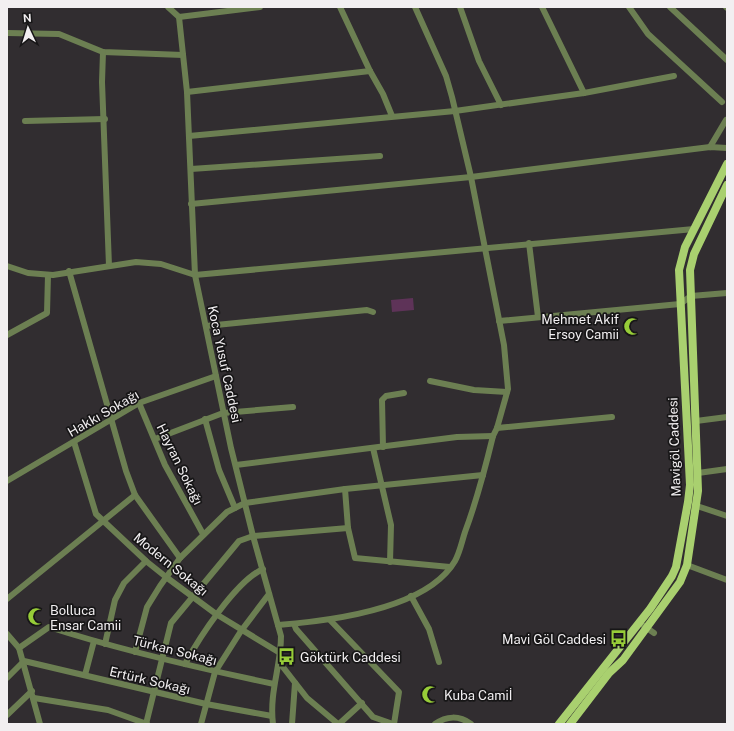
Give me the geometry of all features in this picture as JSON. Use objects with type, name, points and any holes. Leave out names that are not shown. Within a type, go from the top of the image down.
[{"type":"main road","name":"Mavigöl Caddesi","points":[[559,724],[666,587],[676,567],[688,502],[689,474],[680,304],[680,262],[694,229],[727,164]]},
{"type":"main road","name":"Mavigöl Caddesi","points":[[570,724],[609,674],[623,660],[647,628],[680,582],[687,565],[697,506],[698,473],[690,270],[693,258],[727,185]]},
{"type":"street","points":[[168,7],[179,17],[260,7]]},
{"type":"street","points":[[340,7],[370,71],[383,94],[392,116]]},
{"type":"street","points":[[278,625],[330,620],[371,610],[411,596],[438,581],[455,561],[483,475],[493,436],[497,428],[507,392],[504,346],[471,177],[456,111],[446,76],[415,7]]},
{"type":"street","points":[[460,7],[479,62],[501,104]]},
{"type":"street","points":[[542,7],[584,93]]},
{"type":"street","points":[[629,7],[648,34],[722,102]]},
{"type":"street","points":[[670,7],[727,60]]},
{"type":"street","name":"Koca Yusuf Caddesi","points":[[179,17],[187,92],[194,275],[245,504],[281,636],[279,662],[274,684],[273,724]]},
{"type":"street","points":[[7,33],[59,34],[103,52],[183,55]]},
{"type":"street","points":[[103,52],[102,82],[105,119],[109,266]]},
{"type":"street","points":[[187,92],[370,71]]},
{"type":"street","points":[[189,136],[456,111],[584,93],[674,76]]},
{"type":"street","points":[[25,121],[105,119]]},
{"type":"street","points":[[710,147],[726,120]]},
{"type":"street","points":[[191,204],[471,177],[710,147],[727,148]]},
{"type":"street","points":[[191,169],[380,156]]},
{"type":"street","points":[[7,266],[28,273],[48,274],[136,262],[161,264],[194,275],[484,247],[694,229]]},
{"type":"street","points":[[529,243],[538,317]]},
{"type":"street","points":[[69,271],[111,419],[135,495],[180,558]]},
{"type":"street","points":[[7,335],[47,313],[48,274]]},
{"type":"street","points":[[499,321],[680,304],[690,296],[727,293]]},
{"type":"street","points":[[206,326],[366,310],[373,312]]},
{"type":"street","name":"Hakkı Sokağı","points":[[7,481],[139,403],[216,376]]},
{"type":"street","points":[[430,381],[474,390],[507,392]]},
{"type":"street","points":[[383,447],[382,400],[386,396],[404,394]]},
{"type":"street","name":"Hayran Sokağı","points":[[139,403],[165,465],[203,534]]},
{"type":"street","points":[[155,439],[224,413],[293,407]]},
{"type":"street","points":[[497,428],[612,417]]},
{"type":"street","points":[[696,421],[727,417]]},
{"type":"street","points":[[205,419],[219,470],[235,508]]},
{"type":"street","points":[[236,466],[457,437],[493,436]]},
{"type":"street","name":"Modern Sokağı","points":[[74,442],[96,514],[146,561],[192,597],[242,631],[280,654]]},
{"type":"street","points":[[373,448],[383,485],[391,525],[390,562]]},
{"type":"street","points":[[698,473],[727,469]]},
{"type":"street","points":[[135,652],[147,607],[166,577],[180,558],[227,512],[245,504],[345,489],[483,475]]},
{"type":"street","points":[[345,489],[348,528],[355,558],[450,567]]},
{"type":"street","points":[[7,599],[135,495]]},
{"type":"street","points":[[697,506],[727,516]]},
{"type":"street","points":[[7,715],[33,695],[108,710],[147,724],[171,623],[239,541],[253,536],[348,528]]},
{"type":"street","points":[[105,644],[115,600],[124,583],[146,561]]},
{"type":"street","points":[[687,565],[727,580]]},
{"type":"street","points":[[185,664],[196,643],[216,614],[254,573],[262,569]]},
{"type":"street","points":[[201,724],[215,672],[269,594]]},
{"type":"street","points":[[411,596],[429,629],[440,662]]},
{"type":"street","points":[[294,624],[296,629],[373,717],[394,724],[399,692],[330,620]]},
{"type":"street","points":[[639,623],[654,633]]},
{"type":"street","name":"Türkan Sokağı","points":[[19,648],[49,627],[135,652],[215,672],[274,684]]},
{"type":"street","points":[[7,634],[19,648],[24,661],[40,724]]},
{"type":"street","points":[[85,676],[94,641]]},
{"type":"street","points":[[7,678],[24,661]]},
{"type":"street","name":"Ertürk Sokağı","points":[[24,661],[206,704],[272,716]]},
{"type":"street","points":[[279,662],[307,698],[339,724],[362,703]]},
{"type":"street","points":[[292,724],[295,683]]},
{"type":"street","points":[[435,724],[442,719],[455,718],[463,719],[471,724]]},
{"type":"shaded area","points":[[413,298],[414,310],[392,312],[391,300]]},
{"type":"place","name":"Mehmet Akif Ersoy Camii","points":[[632,326]]},
{"type":"place","name":"Bolluca Ensar Camii","points":[[37,617]]},
{"type":"place","name":"Mavi Göl Caddesi","points":[[619,639]]},
{"type":"place","name":"Göktürk Caddesi","points":[[287,657]]},
{"type":"place","name":"Kuba Camiİ","points":[[431,695]]}]
